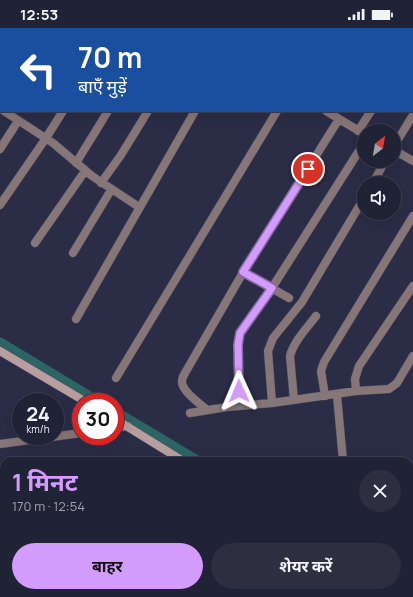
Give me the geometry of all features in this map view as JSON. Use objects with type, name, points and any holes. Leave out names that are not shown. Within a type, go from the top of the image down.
[{"type":"street","points":[[6,112],[16,116],[57,146],[86,172],[101,183],[139,207]]},
{"type":"street","points":[[0,205],[62,112]]},
{"type":"street","points":[[76,163],[107,112]]},
{"type":"street","points":[[101,183],[121,155],[147,112]]},
{"type":"street","points":[[76,319],[194,112]]},
{"type":"street","points":[[116,378],[276,112]]},
{"type":"street","points":[[328,112],[357,130]]},
{"type":"street","points":[[365,124],[371,112]]},
{"type":"street","points":[[401,135],[413,115]]},
{"type":"street","points":[[0,149],[16,116]]},
{"type":"street","points":[[206,409],[186,391],[182,378],[243,272],[339,119]]},
{"type":"street","points":[[239,406],[238,345],[240,333],[272,288],[357,154]]},
{"type":"street","points":[[401,154],[413,161]]},
{"type":"street","points":[[35,243],[86,172]]},
{"type":"street","points":[[73,252],[111,190]]},
{"type":"street","points":[[272,403],[268,351],[273,338],[302,302],[357,210]]},
{"type":"street","points":[[325,396],[321,375],[324,362],[413,216]]},
{"type":"street","points":[[243,272],[289,298]]},
{"type":"street","points":[[356,391],[355,378],[359,366],[413,286]]},
{"type":"street","points":[[294,400],[290,356],[291,351],[316,316]]},
{"type":"street","points":[[0,351],[72,394]]},
{"type":"street","points":[[190,413],[206,409],[272,403],[392,387],[399,380],[413,356]]},
{"type":"street","points":[[337,395],[343,457]]},
{"type":"street","points":[[124,424],[177,457]]},
{"type":"street","points":[[124,427],[128,426]]},
{"type":"street","points":[[0,444],[72,434]]},
{"type":"waterway","points":[[0,343],[83,393]]},
{"type":"waterway","points":[[124,417],[190,457]]},
{"type":"route","points":[[239,391],[238,339],[242,328],[272,288],[243,272],[308,169]]}]
